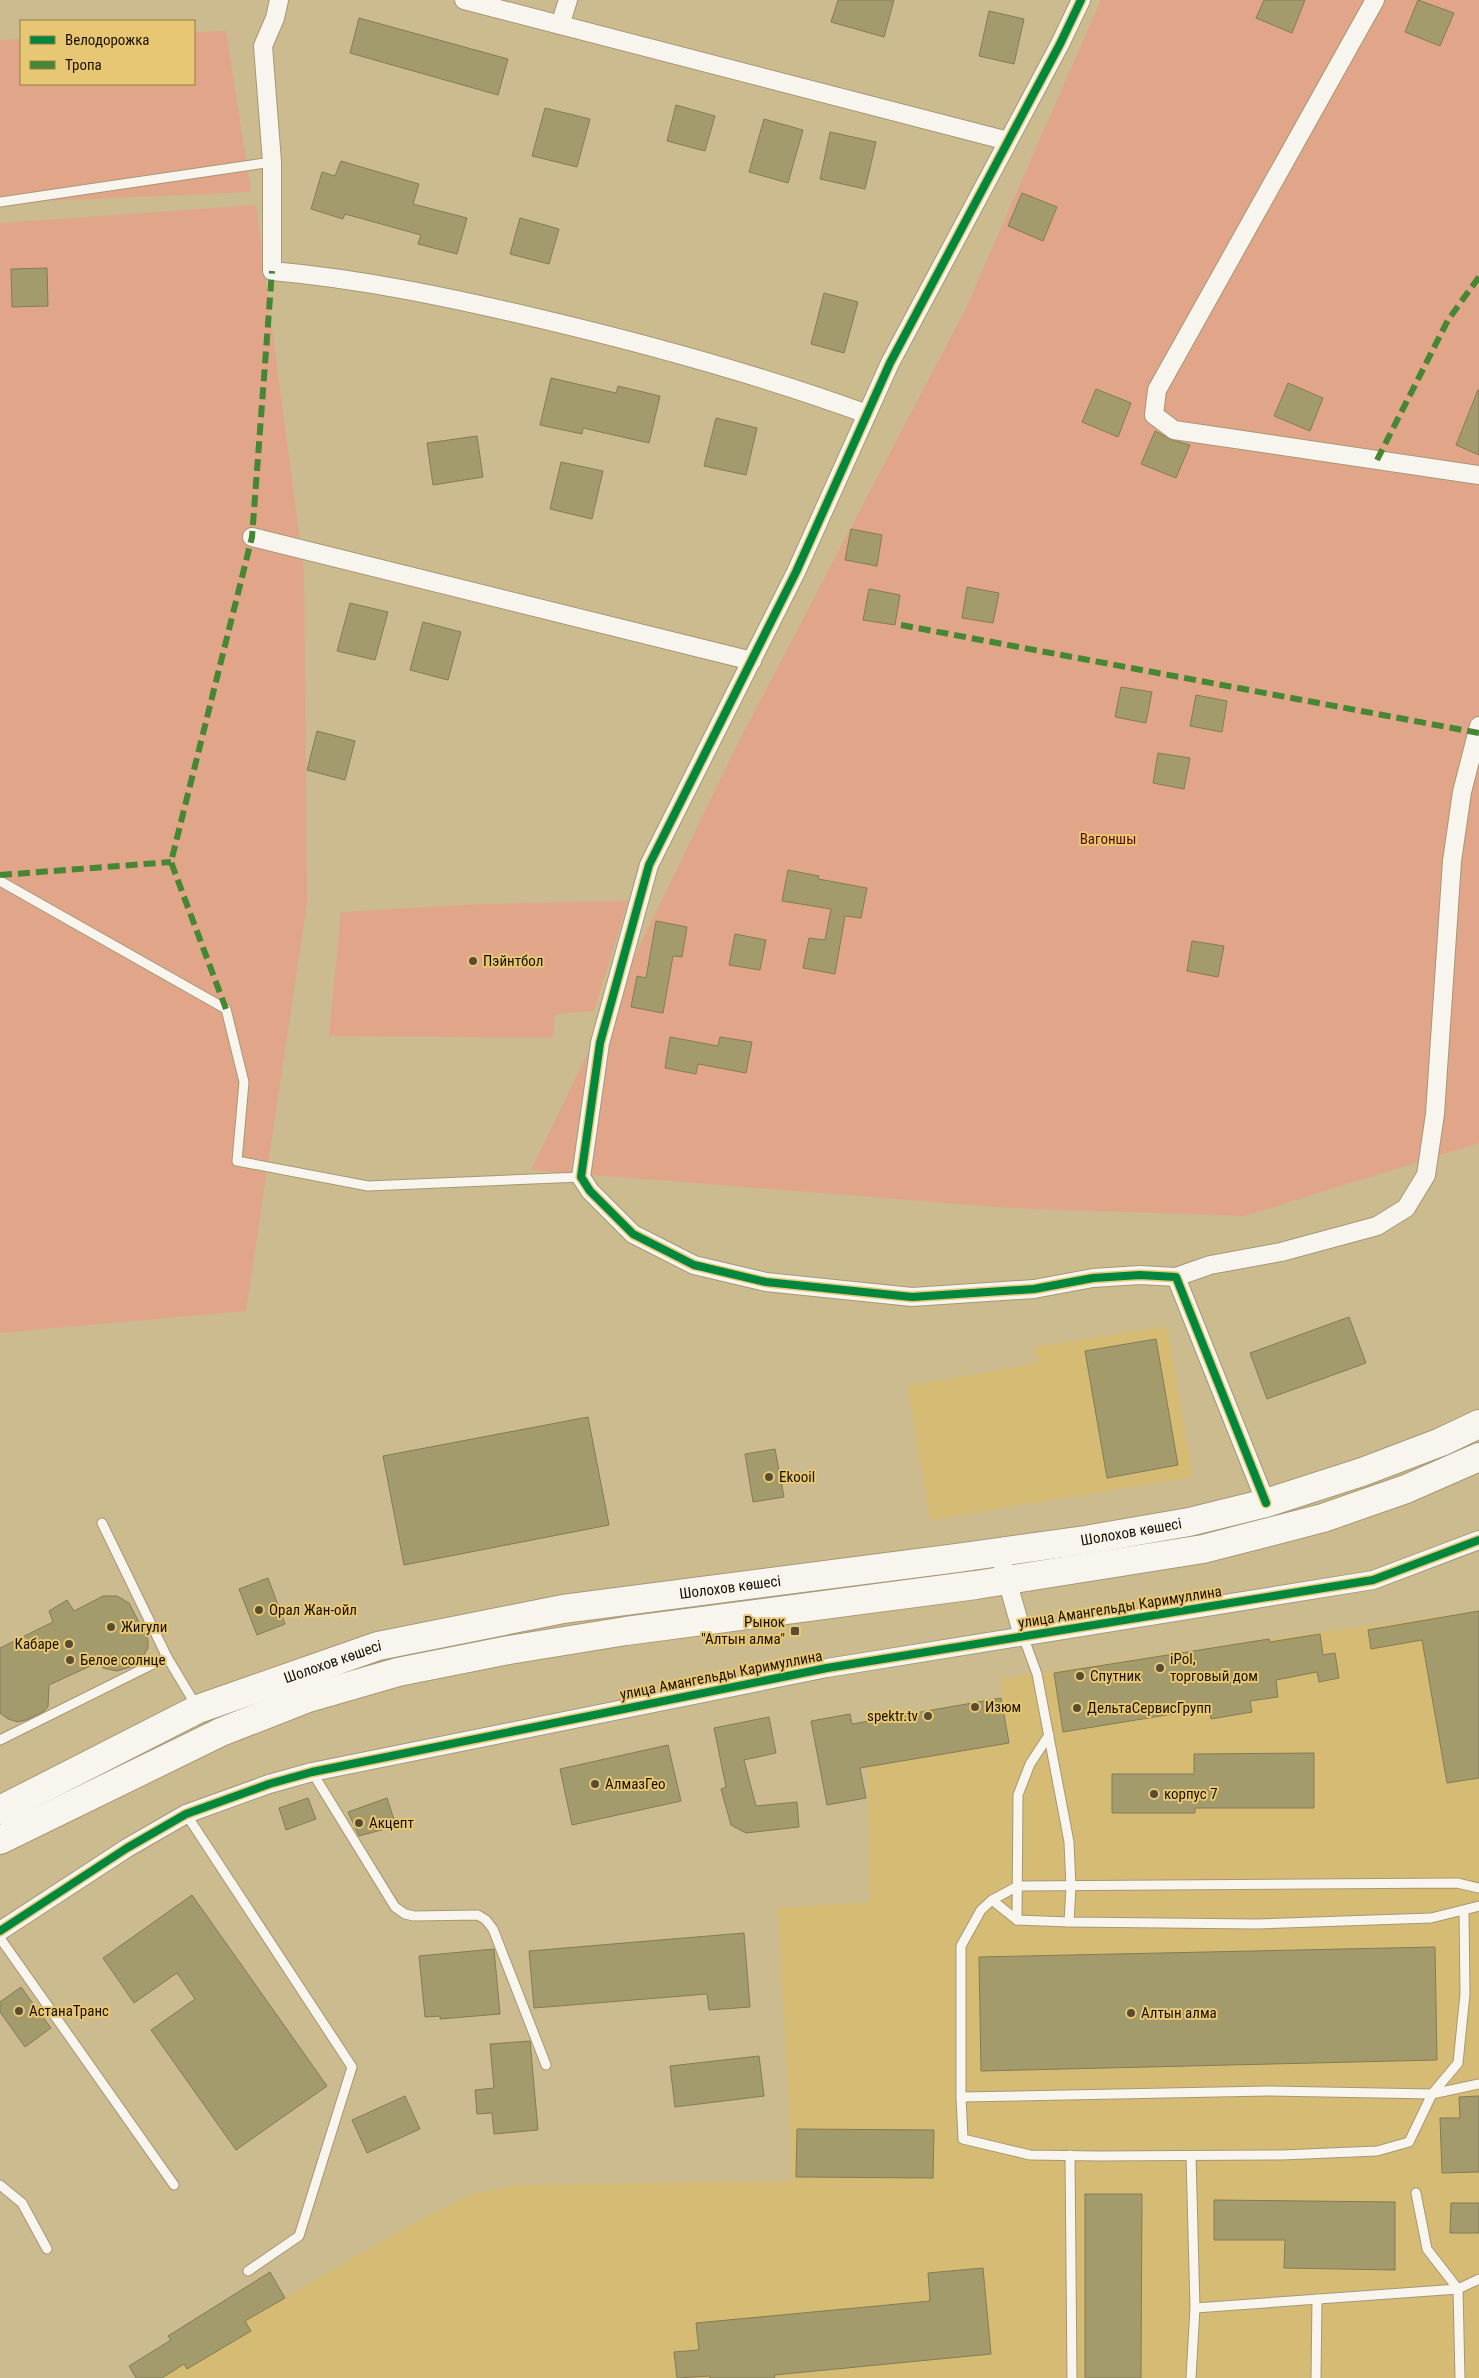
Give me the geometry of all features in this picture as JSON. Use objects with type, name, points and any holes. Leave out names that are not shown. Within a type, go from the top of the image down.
[{"type":"highway","name":"Шолохов көшесі","points":[[0,1810],[198,1709],[378,1646],[563,1609],[671,1593],[998,1552],[1189,1522],[1266,1503],[1362,1472],[1441,1442],[1479,1424]]},
{"type":"highway","name":"Шолохов көшесі","points":[[0,1840],[221,1732],[308,1698],[398,1672],[509,1650],[626,1630],[1008,1580],[1203,1548],[1314,1520],[1406,1489],[1479,1457]]},
{"type":"street","points":[[279,0],[263,46],[272,162],[272,271],[319,275],[396,287],[587,330],[706,361],[806,392],[867,414]]},
{"type":"street","points":[[464,0],[1008,141]]},
{"type":"street","points":[[560,25],[568,0]]},
{"type":"street","points":[[1081,0],[890,363],[796,572],[649,865],[600,1043],[581,1177],[590,1191],[634,1234],[694,1265],[766,1282],[912,1296],[1034,1289],[1093,1278],[1176,1277],[1210,1265],[1281,1252],[1377,1226],[1406,1208],[1426,1175],[1435,1114],[1452,861],[1462,792],[1479,726]]},
{"type":"street","points":[[1375,0],[1157,390],[1154,415],[1174,430],[1479,475]]},
{"type":"street","points":[[252,537],[752,660]]},
{"type":"street","points":[[1176,1277],[1266,1503]]},
{"type":"street","name":"улица Амангельды Каримуллина","points":[[0,1931],[127,1848],[186,1814],[269,1784],[312,1772],[826,1668],[1373,1580],[1479,1540]]},
{"type":"street","points":[[998,1552],[1008,1580],[1023,1636]]},
{"type":"lane","points":[[0,202],[272,162]]},
{"type":"lane","points":[[0,881],[226,1009],[244,1082],[237,1162],[368,1186],[581,1177]]},
{"type":"lane","points":[[102,1523],[168,1656],[198,1709]]},
{"type":"lane","points":[[1023,1636],[1037,1674],[1069,1842],[1071,1887],[1069,1922]]},
{"type":"lane","points":[[0,1740],[168,1656]]},
{"type":"lane","points":[[1017,1920],[1018,1795],[1030,1764],[1049,1735]]},
{"type":"lane","points":[[312,1772],[395,1906],[405,1914],[414,1916],[478,1916],[486,1920],[493,1929],[546,2065]]},
{"type":"lane","points":[[186,1814],[352,2067],[299,2236],[248,2271]]},
{"type":"lane","points":[[1464,1911],[1464,1994],[1458,2063],[1432,2094],[1408,2142],[1377,2151],[1282,2155],[1030,2155],[963,2139],[961,2097],[961,1946],[981,1910],[992,1900],[1018,1886],[1457,1882],[1479,1888]]},
{"type":"lane","points":[[992,1900],[1017,1920],[1069,1922],[1266,1923],[1432,1918],[1479,1906]]},
{"type":"lane","points":[[0,1938],[174,2185]]},
{"type":"lane","points":[[961,2097],[1268,2091],[1432,2094],[1479,2084]]},
{"type":"lane","points":[[1070,2155],[1072,2378]]},
{"type":"lane","points":[[1191,2156],[1195,2308],[1191,2378]]},
{"type":"lane","points":[[0,2186],[22,2203],[47,2249]]},
{"type":"lane","points":[[1416,2194],[1427,2249],[1458,2289],[1460,2378]]},
{"type":"lane","points":[[1195,2308],[1458,2289],[1479,2279]]},
{"type":"lane","points":[[1316,2378],[1317,2299]]},
{"type":"shaded area","points":[[1167,1326],[1193,1477],[930,1520],[907,1386],[1038,1363],[1035,1347]]},
{"type":"shaded area","name":"Алтын алма","points":[[1479,1611],[1479,2378],[163,2378],[184,2364],[187,2369],[251,2332],[245,2321],[403,2229],[472,2194],[521,2185],[793,2181],[778,1908],[870,1902],[868,1767],[1008,1743],[1000,1679],[1269,1639]]},
{"type":"green space","name":"Вагоншы","points":[[1101,0],[1479,0],[1479,1143],[1244,1216],[1009,1208],[531,1170],[738,743],[965,310]]},
{"type":"green space","points":[[226,31],[251,192],[0,203],[0,40],[20,39],[20,85],[195,85],[195,32]]},
{"type":"green space","points":[[256,205],[304,572],[307,903],[246,1311],[0,1333],[0,223]]},
{"type":"green space","name":"Пэйнтбол","points":[[628,901],[594,1011],[555,1014],[553,1038],[329,1036],[341,912],[481,904]]},
{"type":"building","points":[[838,0],[894,0],[884,37],[831,22]]},
{"type":"building","points":[[1264,0],[1305,0],[1292,33],[1256,18]]},
{"type":"building","points":[[1418,0],[1454,13],[1440,46],[1405,32]]},
{"type":"building","points":[[989,11],[1024,19],[1014,64],[979,56]]},
{"type":"building","points":[[359,18],[508,59],[498,95],[350,53]]},
{"type":"building","points":[[676,105],[715,116],[705,151],[667,141]]},
{"type":"building","points":[[545,108],[590,119],[577,167],[532,156]]},
{"type":"building","points":[[764,119],[803,130],[788,183],[749,172]]},
{"type":"building","points":[[830,132],[876,142],[865,189],[820,179]]},
{"type":"building","points":[[341,161],[419,184],[413,204],[467,218],[457,254],[418,244],[421,235],[345,214],[343,219],[311,209],[322,172],[335,176]]},
{"type":"building","points":[[1022,193],[1057,207],[1043,241],[1008,226]]},
{"type":"building","points":[[520,218],[559,229],[549,264],[510,254]]},
{"type":"building","points":[[47,268],[48,306],[12,307],[11,269]]},
{"type":"building","points":[[824,293],[858,302],[844,353],[811,344]]},
{"type":"building","points":[[551,378],[616,393],[618,386],[660,396],[649,443],[583,428],[582,434],[540,425]]},
{"type":"building","points":[[1288,383],[1323,398],[1310,431],[1274,416]]},
{"type":"building","points":[[1096,389],[1131,403],[1118,437],[1082,422]]},
{"type":"building","points":[[1479,390],[1479,455],[1456,445]]},
{"type":"building","points":[[716,418],[757,428],[746,475],[704,466]]},
{"type":"building","points":[[1155,431],[1172,440],[1190,445],[1176,478],[1141,464]]},
{"type":"building","points":[[477,436],[483,477],[433,485],[427,443]]},
{"type":"building","points":[[561,462],[603,471],[592,519],[550,509]]},
{"type":"building","points":[[851,529],[882,535],[877,566],[845,560]]},
{"type":"building","points":[[967,587],[999,593],[993,623],[962,618]]},
{"type":"building","points":[[869,589],[900,595],[895,625],[863,620]]},
{"type":"building","points":[[350,603],[388,612],[375,660],[337,651]]},
{"type":"building","points":[[423,622],[461,632],[448,680],[410,670]]},
{"type":"building","points":[[1121,687],[1152,692],[1146,723],[1115,717]]},
{"type":"building","points":[[1196,695],[1227,701],[1222,732],[1190,726]]},
{"type":"building","points":[[317,731],[355,741],[345,780],[307,770]]},
{"type":"building","points":[[1158,753],[1190,758],[1184,789],[1153,783]]},
{"type":"building","points":[[788,870],[819,876],[818,879],[867,888],[861,918],[845,916],[835,974],[803,968],[809,938],[825,940],[831,909],[782,901]]},
{"type":"building","points":[[656,921],[687,927],[682,957],[673,956],[663,1013],[631,1007],[637,976],[646,978]]},
{"type":"building","points":[[735,934],[766,940],[760,970],[729,965]]},
{"type":"building","points":[[1192,941],[1224,946],[1218,977],[1187,971]]},
{"type":"building","points":[[670,1037],[718,1046],[720,1037],[752,1042],[746,1073],[698,1064],[696,1074],[665,1068]]},
{"type":"building","points":[[1349,1317],[1366,1363],[1267,1399],[1250,1353]]},
{"type":"building","points":[[1156,1339],[1178,1465],[1107,1478],[1085,1351]]},
{"type":"building","points":[[588,1417],[609,1525],[404,1565],[383,1456]]},
{"type":"building","points":[[775,1449],[784,1497],[753,1502],[745,1454]]},
{"type":"building","points":[[268,1578],[285,1624],[257,1635],[239,1589]]},
{"type":"building","name":"Белое солнце","points":[[103,1596],[117,1596],[129,1603],[148,1640],[148,1648],[142,1658],[134,1666],[117,1671],[103,1668],[99,1662],[49,1685],[48,1707],[43,1712],[26,1720],[18,1722],[8,1719],[0,1713],[0,1648],[53,1622],[49,1611],[67,1600],[74,1611]]},
{"type":"building","points":[[1479,1611],[1479,1778],[1447,1783],[1422,1640],[1371,1649],[1368,1630]]},
{"type":"building","points":[[1320,1634],[1323,1655],[1335,1653],[1339,1678],[1319,1682],[1317,1672],[1276,1680],[1278,1697],[1250,1701],[1252,1712],[1211,1719],[1209,1708],[1063,1732],[1054,1673],[1269,1639],[1270,1642]]},
{"type":"building","points":[[1001,1698],[1009,1743],[860,1768],[866,1798],[827,1805],[811,1721],[850,1714],[852,1724]]},
{"type":"building","points":[[769,1717],[776,1753],[744,1760],[756,1806],[797,1802],[799,1827],[746,1833],[731,1825],[721,1789],[726,1787],[714,1728]]},
{"type":"building","points":[[668,1745],[681,1801],[572,1825],[560,1769]]},
{"type":"building","points":[[1314,1753],[1314,1808],[1195,1808],[1195,1813],[1112,1813],[1112,1774],[1194,1774],[1194,1754]]},
{"type":"building","points":[[308,1798],[316,1819],[286,1830],[279,1808]]},
{"type":"building","points":[[387,1798],[396,1826],[359,1836],[348,1812]]},
{"type":"building","points":[[192,1895],[327,2086],[236,2150],[151,2030],[195,1999],[177,1973],[134,2003],[103,1958]]},
{"type":"building","points":[[744,1933],[750,2007],[709,2010],[707,1994],[534,2008],[529,1951]]},
{"type":"building","points":[[1435,1947],[1437,2060],[981,2071],[979,1957]]},
{"type":"building","points":[[494,1949],[500,2014],[440,2019],[440,2016],[425,2017],[419,1956]]},
{"type":"building","points":[[21,1987],[51,2028],[25,2047],[0,2012],[0,2002]]},
{"type":"building","points":[[530,2041],[538,2130],[494,2134],[492,2113],[477,2114],[475,2090],[494,2088],[490,2044]]},
{"type":"building","points":[[759,2056],[764,2096],[675,2107],[670,2066]]},
{"type":"building","points":[[405,2096],[420,2129],[367,2153],[352,2120]]},
{"type":"building","points":[[1479,2096],[1479,2172],[1442,2173],[1440,2118],[1460,2118],[1459,2097]]},
{"type":"building","points":[[797,2129],[934,2130],[933,2178],[796,2177]]},
{"type":"building","points":[[1085,2194],[1142,2194],[1141,2378],[1085,2378]]},
{"type":"building","points":[[1214,2200],[1395,2202],[1395,2270],[1284,2268],[1285,2240],[1214,2240]]},
{"type":"building","points":[[1451,2203],[1479,2203],[1479,2233],[1450,2233]]},
{"type":"building","points":[[983,2268],[991,2354],[774,2375],[775,2378],[710,2378],[710,2376],[677,2378],[674,2352],[699,2350],[696,2323],[930,2301],[928,2273]]},
{"type":"building","points":[[270,2272],[285,2298],[245,2321],[251,2331],[187,2369],[184,2364],[162,2378],[136,2378],[129,2366],[171,2340],[168,2336]]},
{"type":"marked path","points":[[226,1009],[171,862],[252,537],[272,271]]},
{"type":"marked path","points":[[1377,460],[1448,320],[1479,277]]},
{"type":"marked path","points":[[901,625],[1479,733]]},
{"type":"marked path","points":[[0,875],[171,862]]},
{"type":"cycle path","points":[[1081,0],[1060,44],[890,363],[796,572],[649,865],[600,1043],[581,1177],[590,1191],[633,1234],[694,1265],[766,1282],[912,1297],[1034,1289],[1093,1278],[1140,1275],[1176,1277],[1266,1503]]},
{"type":"cycle path","points":[[0,1931],[127,1848],[186,1814],[269,1784],[312,1772],[827,1668],[1373,1580],[1479,1540]]},
{"type":"place","name":"Пэйнтбол","points":[[473,961]]},
{"type":"place","name":"Ekooil","points":[[769,1477]]},
{"type":"place","name":"Орал Жан-ойл","points":[[259,1610]]},
{"type":"place","name":"Жигули","points":[[111,1627]]},
{"type":"place","name":"Рынок \"Алтын алма\"","points":[[795,1631]]},
{"type":"place","name":"Кабаре","points":[[69,1644]]},
{"type":"place","name":"Белое солнце","points":[[70,1660]]},
{"type":"place","name":"iPol, торговый дом","points":[[1160,1668]]},
{"type":"place","name":"Спутник","points":[[1080,1676]]},
{"type":"place","name":"Изюм","points":[[975,1707]]},
{"type":"place","name":"ДельтаСервисГрупп","points":[[1077,1708]]},
{"type":"place","name":"spektr.tv","points":[[928,1716]]},
{"type":"place","name":"АлмазГео","points":[[595,1784]]},
{"type":"place","name":"корпус 7","points":[[1154,1794]]},
{"type":"place","name":"Акцепт","points":[[359,1823]]},
{"type":"place","name":"АстанаТранс","points":[[19,2011]]},
{"type":"place","name":"Алтын алма","points":[[1131,2013]]}]
